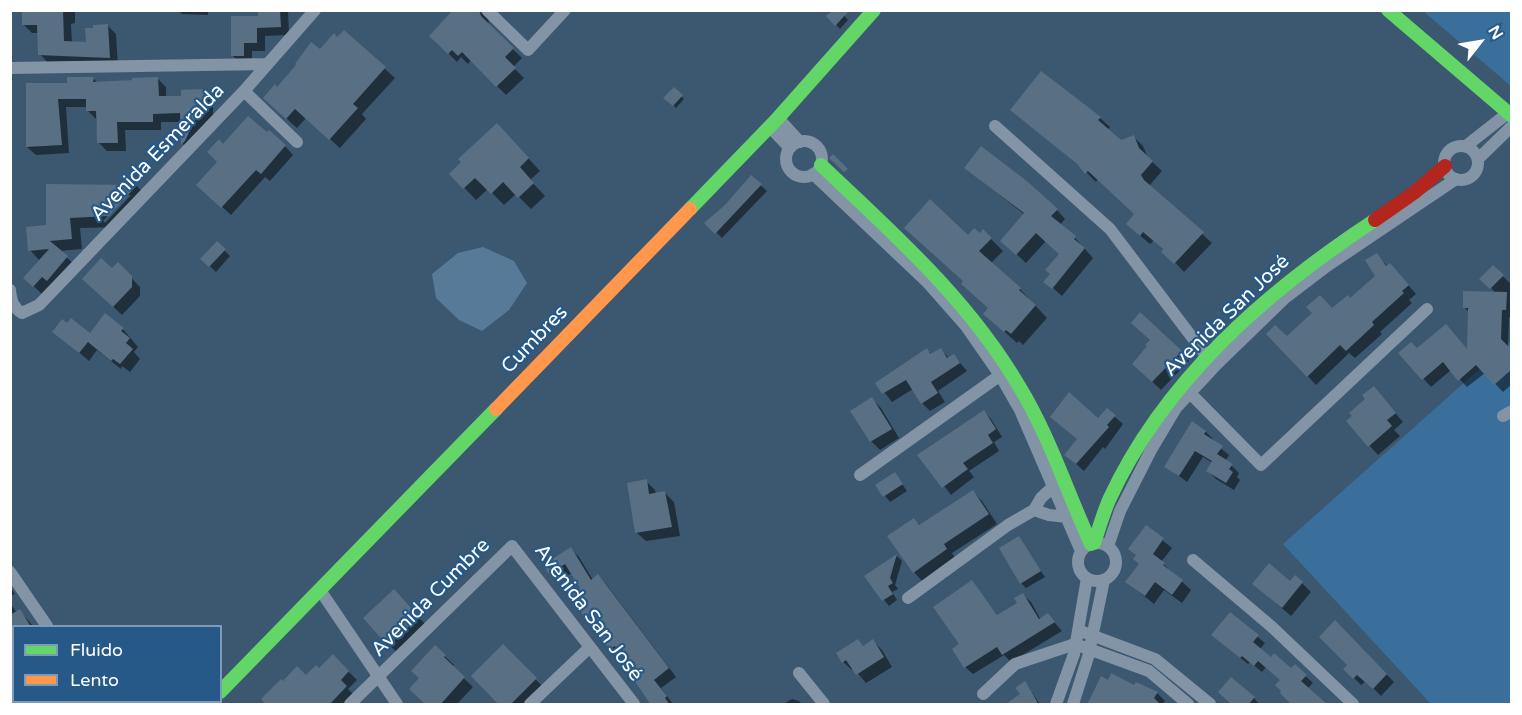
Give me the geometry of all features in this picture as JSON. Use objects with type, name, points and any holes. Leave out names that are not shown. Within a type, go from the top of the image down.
[{"type":"street","name":"Avenida Esmeralda","points":[[10,290],[12,302],[22,313],[31,311],[39,305],[244,91],[315,10]]},
{"type":"street","points":[[488,10],[528,50],[565,10]]},
{"type":"street","name":"Cumbres","points":[[222,690],[774,122],[874,10]]},
{"type":"street","points":[[1388,10],[1510,118]]},
{"type":"street","points":[[10,68],[268,64]]},
{"type":"street","points":[[244,91],[297,142]]},
{"type":"street","points":[[1510,118],[1478,159],[1476,171],[1472,175],[1462,180],[1456,179],[1447,171],[1444,166],[1446,155],[1450,150],[1466,146],[1510,118]]},
{"type":"street","points":[[774,122],[795,145]]},
{"type":"street","points":[[995,126],[1110,229],[1208,357]]},
{"type":"street","points":[[806,141],[817,147],[822,159],[817,170],[801,177],[790,171],[786,159],[795,145],[806,141]]},
{"type":"street","points":[[1466,146],[1476,154],[1478,159]]},
{"type":"street","name":"Avenida San José","points":[[1186,389],[1208,357],[1278,289],[1320,256],[1424,186],[1444,166]]},
{"type":"street","points":[[817,170],[891,241],[937,275],[975,318],[1005,372],[1066,517],[1093,546],[1115,555],[1116,567],[1110,577],[1104,580],[1087,579],[1082,574],[1078,563],[1093,546]]},
{"type":"street","name":"Avenida San José","points":[[1093,546],[1105,506],[1139,444],[1166,403],[1217,364],[1286,298],[1327,266],[1456,179]]},
{"type":"street","points":[[1186,389],[1261,465],[1427,309]]},
{"type":"street","points":[[860,475],[1005,372]]},
{"type":"street","points":[[1005,372],[1030,405],[1093,546]]},
{"type":"street","points":[[908,598],[1008,525],[1034,510],[1041,498],[1054,486]]},
{"type":"street","points":[[1034,510],[1066,517]]},
{"type":"street","name":"Avenida Cumbre","points":[[350,705],[512,546]]},
{"type":"street","name":"Avenida San José","points":[[512,546],[634,705]]},
{"type":"street","points":[[1193,560],[1272,627],[1353,705]]},
{"type":"street","points":[[10,572],[46,625]]},
{"type":"street","points":[[1056,705],[1075,644],[1087,579]]},
{"type":"street","points":[[1073,705],[1093,634],[1104,580]]},
{"type":"street","name":"Avenida Cumbre","points":[[320,590],[397,705]]},
{"type":"street","points":[[1078,630],[1155,659],[1210,705]]},
{"type":"street","points":[[983,694],[1015,664],[1075,644],[1149,671],[1188,705]]},
{"type":"street","points":[[530,705],[590,647]]},
{"type":"street","points":[[799,673],[824,705]]},
{"type":"shaded area","points":[[1423,11],[1511,11],[1511,86]]},
{"type":"shaded area","points":[[483,247],[514,261],[527,283],[509,310],[482,331],[459,320],[436,298],[432,274],[458,253]]},
{"type":"shaded area","points":[[1511,341],[1511,704],[1431,704],[1283,544]]},
{"type":"building","points":[[22,10],[63,10],[64,41],[86,42],[85,28],[108,24],[110,58],[38,55],[37,25],[22,25]]},
{"type":"building","points":[[258,10],[280,10],[281,27],[257,28],[257,43],[244,43],[244,56],[231,56],[231,16],[258,16]]},
{"type":"building","points":[[453,10],[479,10],[481,16],[514,48],[505,57],[516,68],[496,87],[462,52],[458,56],[452,50],[448,54],[429,36]]},
{"type":"building","points":[[832,10],[850,10],[835,26],[826,16]]},
{"type":"building","points":[[344,30],[386,67],[353,104],[358,108],[329,140],[295,109],[286,119],[263,98],[275,84],[277,87],[296,65],[311,42],[320,49],[334,33],[337,37]]},
{"type":"building","points":[[1041,71],[1101,117],[1098,120],[1121,140],[1134,135],[1139,148],[1153,161],[1141,175],[1144,180],[1204,232],[1174,264],[1161,252],[1163,249],[1143,232],[1140,236],[1126,224],[1134,214],[1088,171],[1085,174],[1077,164],[1010,110]]},
{"type":"building","points":[[67,77],[94,77],[93,82],[158,77],[159,96],[181,96],[181,90],[205,89],[205,113],[198,113],[181,145],[180,113],[153,114],[153,122],[117,122],[118,143],[97,143],[96,111],[86,111],[86,99],[58,99],[62,145],[26,147],[26,83],[67,83]]},
{"type":"building","points":[[674,87],[683,95],[673,106],[663,98]]},
{"type":"building","points":[[248,116],[286,145],[261,174],[256,170],[221,208],[196,185],[217,162],[207,152],[219,139],[223,144]]},
{"type":"building","points":[[497,123],[529,158],[520,167],[534,183],[518,198],[503,182],[491,194],[475,178],[463,189],[449,174],[461,162],[458,159]]},
{"type":"building","points":[[981,146],[1028,182],[1058,209],[1051,216],[1076,236],[1074,239],[1085,248],[1052,289],[1043,282],[1050,274],[1045,270],[1059,254],[1036,233],[1016,255],[1000,241],[1024,213],[964,168]]},
{"type":"building","points":[[833,154],[848,169],[844,172],[829,158]]},
{"type":"building","points":[[751,175],[762,184],[715,234],[704,223],[725,205]]},
{"type":"building","points":[[46,184],[137,185],[109,216],[70,218],[72,239],[50,241],[68,256],[47,281],[42,277],[33,287],[23,278],[49,249],[28,251],[26,227],[46,225]]},
{"type":"building","points":[[930,199],[968,235],[974,228],[980,233],[983,229],[992,238],[979,251],[1021,288],[1019,290],[1036,305],[1011,334],[1006,330],[1004,332],[983,314],[988,308],[961,284],[963,281],[904,228]]},
{"type":"building","points":[[217,241],[226,249],[209,267],[200,259]]},
{"type":"building","points":[[1377,253],[1386,266],[1390,263],[1409,285],[1402,291],[1404,293],[1372,322],[1374,325],[1346,351],[1340,345],[1307,377],[1266,334],[1275,325],[1287,336],[1312,313],[1306,307],[1320,295],[1332,308],[1348,295],[1350,298],[1375,276],[1365,260]]},
{"type":"building","points":[[101,258],[112,268],[118,262],[132,276],[132,287],[113,307],[82,279]]},
{"type":"building","points":[[1493,265],[1504,275],[1490,289],[1479,279]]},
{"type":"building","points":[[1463,291],[1507,292],[1506,310],[1502,310],[1501,339],[1512,350],[1512,369],[1494,385],[1476,365],[1458,381],[1443,362],[1422,380],[1398,353],[1411,342],[1417,348],[1446,324],[1467,349],[1468,308],[1463,308]]},
{"type":"building","points":[[1140,312],[1182,351],[1152,382],[1132,364],[1150,340],[1131,323]]},
{"type":"building","points":[[105,313],[124,328],[121,331],[130,338],[126,343],[133,349],[120,364],[113,359],[111,361],[88,342],[79,353],[52,332],[62,319],[67,323],[71,318],[90,333]]},
{"type":"building","points":[[927,348],[930,354],[941,348],[947,358],[954,354],[960,363],[931,382],[938,393],[921,404],[906,380],[882,394],[875,383]]},
{"type":"building","points":[[1374,386],[1396,413],[1387,420],[1392,426],[1368,447],[1346,421],[1352,416],[1349,413],[1365,399],[1362,395]]},
{"type":"building","points":[[1069,392],[1098,418],[1107,408],[1116,415],[1107,425],[1109,427],[1076,464],[1064,455],[1077,439],[1050,417]]},
{"type":"building","points":[[872,397],[892,429],[870,442],[850,411]]},
{"type":"building","points":[[984,410],[996,429],[988,435],[993,443],[963,463],[968,469],[942,488],[917,455]]},
{"type":"building","points":[[1192,421],[1206,431],[1204,434],[1223,446],[1217,454],[1233,464],[1229,469],[1233,472],[1226,483],[1206,471],[1212,461],[1195,451],[1179,476],[1164,467]]},
{"type":"building","points":[[895,472],[903,484],[883,497],[875,485]]},
{"type":"building","points":[[647,479],[649,494],[665,491],[672,527],[635,533],[627,483]]},
{"type":"building","points":[[973,490],[989,514],[944,544],[947,549],[913,573],[887,536],[914,518],[919,525]]},
{"type":"building","points":[[1146,525],[1164,538],[1153,554],[1183,580],[1172,595],[1155,582],[1145,596],[1125,582],[1139,564],[1133,559],[1136,555],[1128,549]]},
{"type":"building","points":[[1019,536],[1041,571],[1020,584],[999,548]]},
{"type":"building","points":[[571,547],[591,580],[598,574],[669,668],[654,680],[667,696],[665,698],[670,705],[651,705],[630,674],[633,671],[615,646],[610,649],[569,597],[580,588],[565,564],[549,574],[543,565]]},
{"type":"building","points":[[897,554],[890,578],[893,583],[888,586],[893,594],[882,601],[864,576]]},
{"type":"building","points":[[1269,563],[1290,581],[1295,575],[1303,582],[1282,608],[1252,584]]},
{"type":"building","points":[[972,580],[997,615],[1017,603],[1014,598],[1023,593],[1039,619],[1048,613],[1055,622],[1002,655],[997,647],[964,668],[952,649],[959,644],[933,607]]},
{"type":"building","points":[[394,589],[419,617],[388,646],[363,618]]},
{"type":"building","points":[[20,609],[30,625],[10,627],[10,615]]},
{"type":"building","points":[[1230,612],[1259,635],[1253,642],[1271,657],[1274,653],[1291,668],[1295,664],[1307,675],[1301,681],[1328,705],[1292,705],[1275,685],[1280,680],[1258,661],[1254,666],[1211,635]]},
{"type":"building","points":[[1335,620],[1387,674],[1373,689],[1357,675],[1353,679],[1343,669],[1347,665],[1319,637]]},
{"type":"building","points":[[858,639],[863,646],[873,639],[884,657],[856,675],[846,660],[842,663],[836,653]]},
{"type":"building","points":[[503,644],[537,678],[510,705],[499,705],[471,676]]},
{"type":"building","points":[[435,645],[465,677],[440,705],[426,705],[409,689],[419,678],[411,671]]},
{"type":"building","points":[[333,654],[349,671],[341,680],[347,686],[329,705],[266,705],[261,699],[297,666],[306,675],[316,665],[319,668]]},
{"type":"building","points":[[1111,673],[1134,685],[1136,682],[1158,692],[1154,698],[1161,705],[1087,705],[1101,676],[1108,680]]},
{"type":"building","points":[[1231,677],[1255,697],[1248,705],[1232,705],[1218,692]]},
{"type":"building","points":[[1025,681],[1039,705],[1004,705],[1020,694],[1015,688]]},
{"type":"traffic: fast","points":[[690,209],[778,118],[874,10]]},
{"type":"traffic: fast","points":[[1388,10],[1512,116]]},
{"type":"traffic: fast","points":[[821,165],[928,268],[977,324],[999,354],[1040,424],[1091,544]]},
{"type":"traffic: fast","points":[[1094,543],[1109,500],[1132,456],[1189,377],[1258,308],[1335,247],[1375,220]]},
{"type":"traffic: fast","points":[[222,690],[496,409]]},
{"type":"traffic: slow","points":[[496,409],[690,209]]},
{"type":"traffic: jam","points":[[1375,220],[1415,192],[1445,166]]}]
